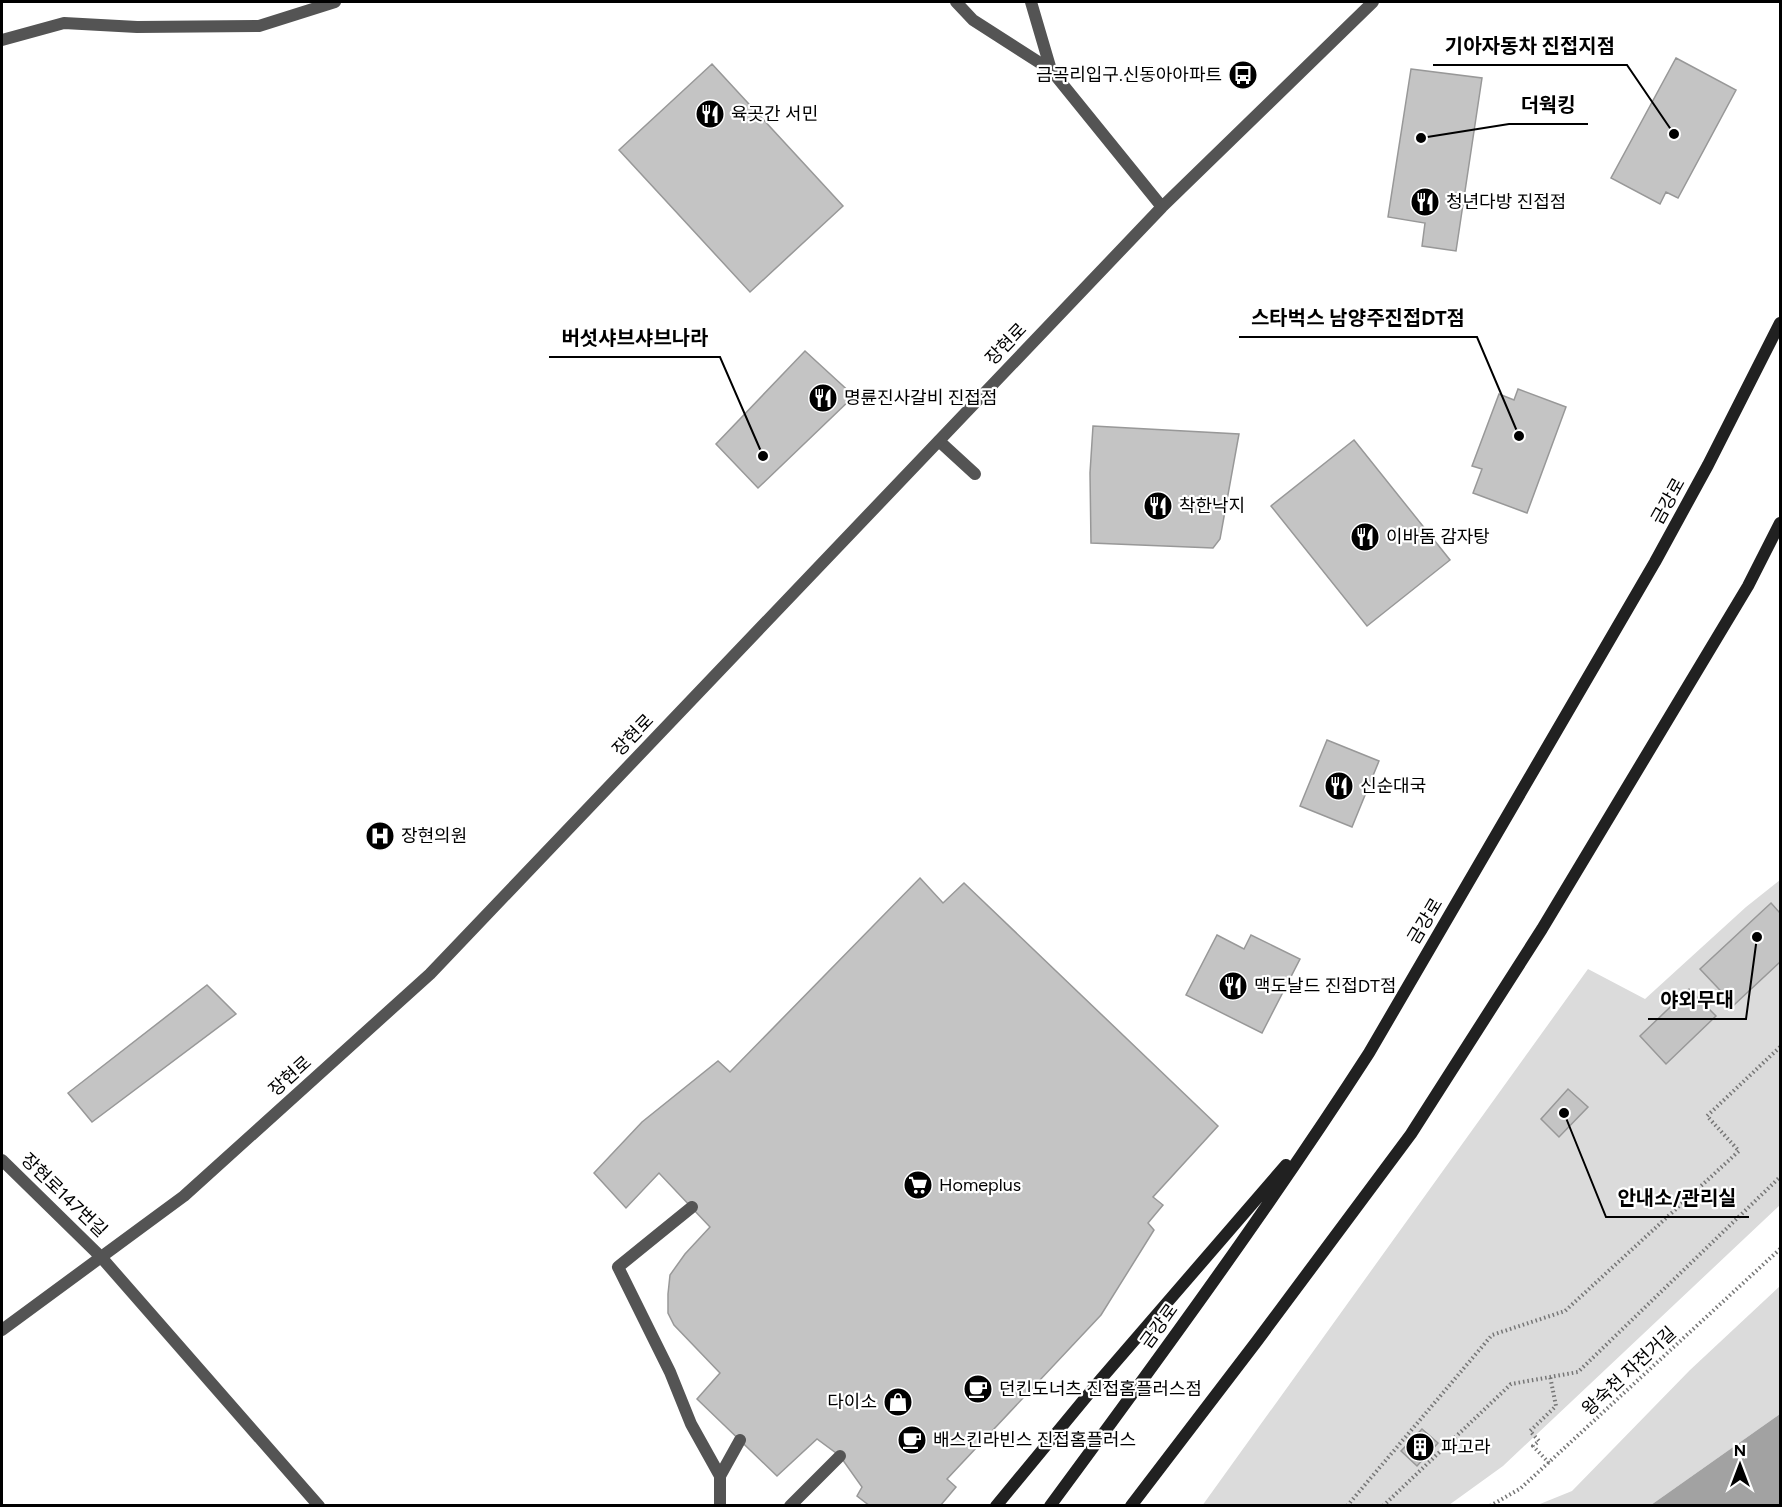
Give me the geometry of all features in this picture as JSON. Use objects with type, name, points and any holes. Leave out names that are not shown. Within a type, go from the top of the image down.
[{"type":"main road","name":"금강로","points":[[1050,1506],[1186,1320],[1330,1114],[1369,1053],[1655,562],[1708,465],[1780,323]]},
{"type":"main road","points":[[1131,1506],[1411,1134],[1542,929],[1748,586],[1780,523]]},
{"type":"main road","points":[[996,1506],[1101,1379],[1330,1114]]},
{"type":"street","points":[[2,40],[64,23],[137,27],[259,26],[335,2]]},
{"type":"street","points":[[956,2],[973,21],[1051,70],[1162,207]]},
{"type":"street","points":[[1031,2],[1051,70]]},
{"type":"street","name":"장현로","points":[[2,1330],[184,1196],[430,974],[1162,207],[1373,2]]},
{"type":"street","points":[[939,441],[975,474]]},
{"type":"street","name":"장현로147번길","points":[[2,1160],[101,1257]]},
{"type":"street","points":[[692,1207],[618,1267],[670,1372],[691,1424],[720,1476],[720,1506]]},
{"type":"street","points":[[101,1257],[319,1506]]},
{"type":"street","points":[[720,1476],[741,1440]]},
{"type":"street","points":[[790,1506],[840,1456]]},
{"type":"path","points":[[1347,1506],[1492,1335],[1565,1311],[1739,1151],[1707,1116],[1780,1047]]},
{"type":"path","points":[[1383,1506],[1511,1384],[1578,1372],[1780,1177]]},
{"type":"path","name":"왕숙천 자전거길","points":[[1490,1506],[1521,1488],[1780,1249]]},
{"type":"path","points":[[1549,1463],[1533,1446],[1539,1442],[1530,1431],[1556,1406],[1550,1376]]},
{"type":"shaded area","points":[[1780,880],[1780,1205],[1503,1466],[1449,1505],[1202,1506],[1588,969],[1645,999],[1746,907]]},
{"type":"shaded area","points":[[1780,1286],[1780,1414],[1651,1505],[1535,1506],[1572,1491],[1690,1370]]},
{"type":"shaded area","points":[[1780,1414],[1780,1505],[1651,1505]]},
{"type":"building","points":[[1676,58],[1736,90],[1678,198],[1666,192],[1660,204],[1611,178]]},
{"type":"building","points":[[712,64],[843,206],[750,292],[619,150]]},
{"type":"building","points":[[1411,69],[1482,78],[1456,251],[1422,246],[1425,223],[1388,217]]},
{"type":"building","points":[[805,351],[854,396],[758,488],[716,444]]},
{"type":"building","points":[[1518,389],[1566,407],[1527,513],[1473,493],[1482,469],[1472,466],[1499,394],[1514,400]]},
{"type":"building","name":"착한낙지","points":[[1093,426],[1239,434],[1220,539],[1213,548],[1091,543],[1090,473]]},
{"type":"building","points":[[1354,440],[1450,560],[1367,626],[1271,506]]},
{"type":"building","points":[[1327,740],[1379,761],[1352,827],[1300,806]]},
{"type":"building","name":"Homeplus","points":[[920,878],[943,903],[964,883],[1218,1126],[1153,1197],[1163,1205],[1148,1223],[1154,1230],[1101,1315],[947,1479],[956,1487],[940,1506],[870,1506],[857,1496],[862,1487],[840,1456],[817,1439],[777,1476],[697,1399],[720,1373],[674,1325],[668,1313],[668,1294],[670,1275],[685,1254],[710,1227],[659,1173],[626,1208],[594,1173],[642,1122],[718,1061],[730,1072]]},
{"type":"building","points":[[1771,903],[1780,913],[1780,962],[1734,1005],[1700,969]]},
{"type":"building","points":[[1217,935],[1244,949],[1251,935],[1300,959],[1262,1033],[1186,995]]},
{"type":"building","points":[[207,985],[236,1014],[92,1122],[68,1093]]},
{"type":"building","points":[[1689,989],[1716,1016],[1666,1064],[1640,1036]]},
{"type":"building","points":[[1568,1089],[1588,1107],[1559,1137],[1541,1119]]},
{"type":"building","name":"파고라","points":[[1422,1429],[1438,1443],[1417,1466],[1401,1451]]},
{"type":"place","name":"금곡리입구.신동아아파트","points":[[1243,75]]},
{"type":"place","name":"육곳간 서민","points":[[710,114]]},
{"type":"place","name":"기아자동차 진접지점","points":[[1674,134]]},
{"type":"place","name":"더웍킹","points":[[1421,138]]},
{"type":"place","name":"청년다방 진접점","points":[[1425,202]]},
{"type":"place","name":"명륜진사갈비 진접점","points":[[823,398]]},
{"type":"place","name":"스타벅스 남양주진접DT점","points":[[1519,436]]},
{"type":"place","name":"버섯샤브샤브나라","points":[[763,456]]},
{"type":"place","name":"착한낙지","points":[[1158,506]]},
{"type":"place","name":"이바돔 감자탕","points":[[1365,537]]},
{"type":"place","name":"신순대국","points":[[1339,786]]},
{"type":"place","name":"장현의원","points":[[380,836]]},
{"type":"place","name":"야외무대","points":[[1757,937]]},
{"type":"place","name":"맥도날드 진접DT점","points":[[1233,986]]},
{"type":"place","name":"안내소/관리실","points":[[1564,1113]]},
{"type":"place","name":"Homeplus","points":[[918,1185]]},
{"type":"place","name":"던킨도너츠 진접홈플러스점","points":[[978,1389]]},
{"type":"place","name":"다이소","points":[[898,1402]]},
{"type":"place","name":"배스킨라빈스 진접홈플러스","points":[[912,1440]]},
{"type":"place","name":"파고라","points":[[1420,1447]]}]
